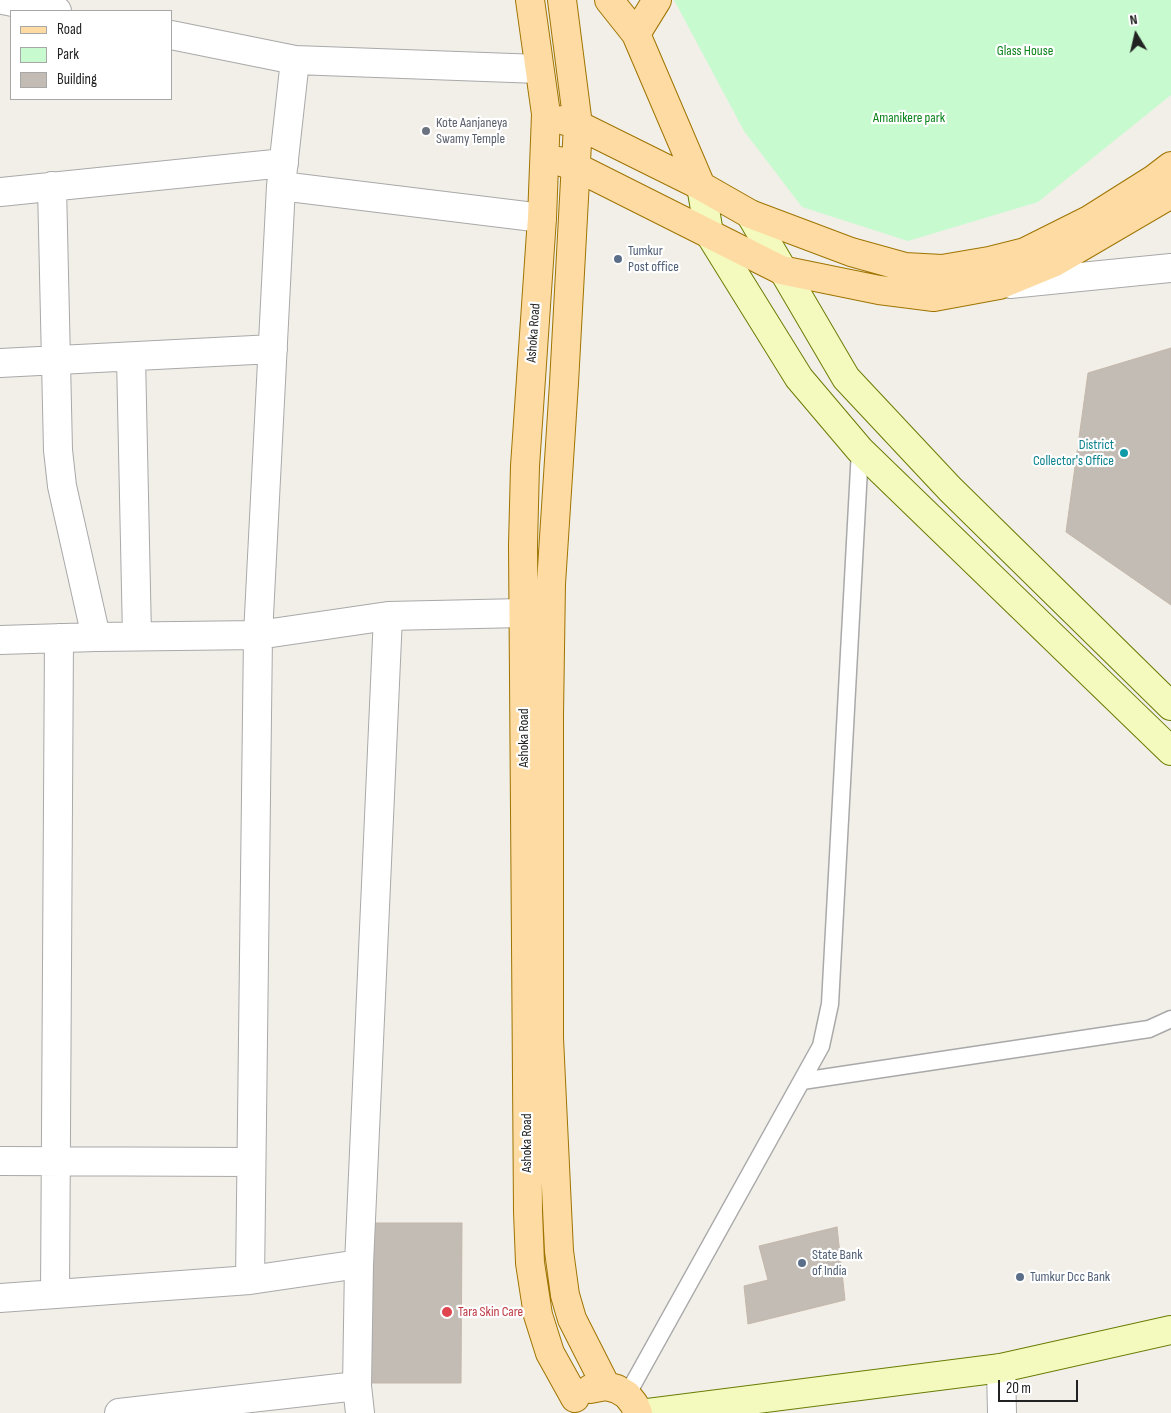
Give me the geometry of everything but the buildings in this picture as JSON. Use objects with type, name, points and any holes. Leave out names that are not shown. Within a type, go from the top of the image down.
[{"type":"main road","name":"Ashoka Road","points":[[530,0],[546,114],[542,218],[525,466],[523,613],[528,1202],[530,1262],[538,1315],[550,1353],[571,1406]]},
{"type":"main road","name":"Ashoka Road","points":[[562,0],[578,125],[551,584],[549,1038],[559,1251],[565,1295],[572,1319],[624,1398]]},
{"type":"main road","points":[[610,0],[636,34],[701,186],[709,233],[799,378],[860,450],[1171,751]]},
{"type":"main road","points":[[636,34],[657,0]]},
{"type":"main road","points":[[546,114],[578,125],[701,186],[750,214],[851,252],[906,267],[994,273],[1025,252],[1089,220],[1154,179],[1171,166]]},
{"type":"main road","points":[[545,157],[576,166],[781,270],[879,290],[934,297],[994,273],[1055,262],[1171,194]]},
{"type":"main road","points":[[750,214],[781,270],[846,378],[950,489],[1171,706]]},
{"type":"main road","points":[[648,1413],[1001,1368],[1171,1330]]},
{"type":"main road","points":[[571,1406],[584,1391],[594,1387],[624,1398]]},
{"type":"street","points":[[3,0],[53,10]]},
{"type":"street","points":[[172,35],[295,60],[539,69]]},
{"type":"street","points":[[250,1280],[258,635],[283,174],[295,60]]},
{"type":"street","points":[[0,192],[52,186],[283,174],[542,218]]},
{"type":"street","points":[[52,186],[58,450],[62,486],[96,637]]},
{"type":"street","points":[[994,273],[1171,268]]},
{"type":"street","points":[[0,363],[273,350]]},
{"type":"street","points":[[131,357],[137,636]]},
{"type":"street","points":[[0,640],[258,635],[388,616],[523,613]]},
{"type":"street","points":[[360,1413],[357,1386],[359,1264],[388,616]]},
{"type":"street","points":[[55,1294],[60,638]]},
{"type":"street","points":[[0,1161],[251,1162]]},
{"type":"street","points":[[0,1298],[250,1280],[359,1264]]},
{"type":"street","points":[[1001,1368],[1002,1413]]},
{"type":"street","points":[[120,1413],[357,1386]]},
{"type":"lane","points":[[624,1398],[821,1046],[830,1004],[860,450]]},
{"type":"lane","points":[[802,1081],[1150,1029],[1171,1019]]},
{"type":"green space","name":"Amanikere park","points":[[674,0],[1171,0],[1171,95],[1038,202],[908,241],[802,207],[744,131]]},
{"type":"place","name":"Kote Aanjaneya Swamy Temple","points":[[426,131]]},
{"type":"place","name":"Tumkur Post office","points":[[618,259]]},
{"type":"place","name":"District Collector's Office","points":[[1124,453]]},
{"type":"place","name":"State Bank of India","points":[[802,1263]]},
{"type":"place","name":"Tumkur Dcc Bank","points":[[1020,1277]]},
{"type":"place","name":"Tara Skin Care","points":[[447,1312]]},
{"type":"park label","name":"Glass House","points":[[1025,51]]}]
